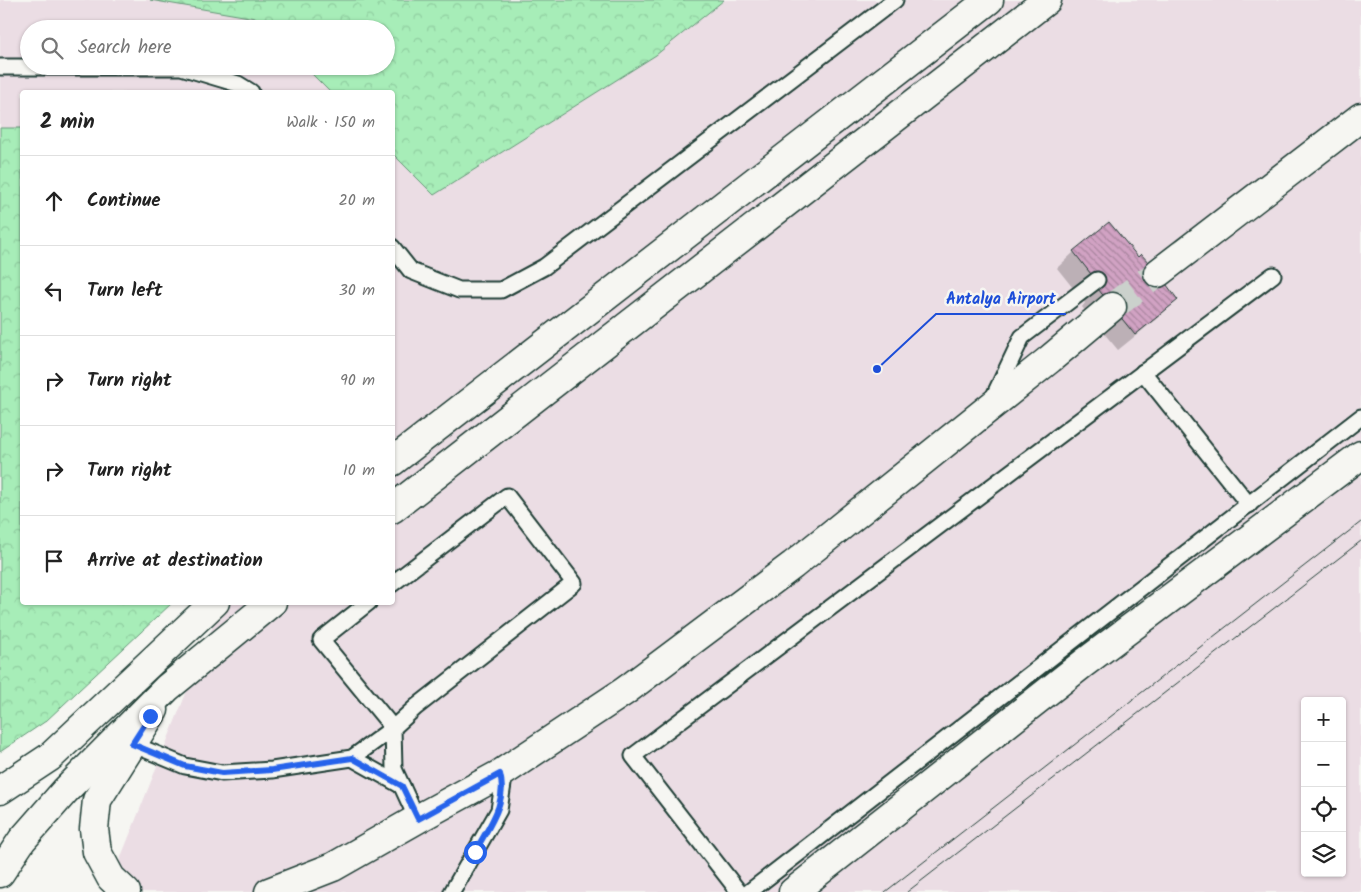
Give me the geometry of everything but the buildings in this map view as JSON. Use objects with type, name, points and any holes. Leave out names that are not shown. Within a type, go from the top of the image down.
[{"type":"main road","points":[[395,460],[989,0]]},
{"type":"main road","points":[[395,507],[1047,0]]},
{"type":"main road","points":[[1158,273],[1361,117]]},
{"type":"main road","points":[[270,892],[334,867],[500,774],[625,692],[777,578],[1112,307]]},
{"type":"main road","points":[[793,892],[1084,663],[1361,455]]},
{"type":"main road","points":[[2,790],[50,757],[212,605]]},
{"type":"main road","points":[[0,873],[22,840],[66,791],[123,743],[168,688],[268,605]]},
{"type":"main road","points":[[123,743],[97,800],[94,829],[97,852],[111,878],[126,892]]},
{"type":"lane","points":[[395,252],[411,271],[460,290],[501,290],[544,267],[895,0]]},
{"type":"lane","points":[[0,66],[20,66]]},
{"type":"lane","points":[[208,75],[238,84],[248,90]]},
{"type":"lane","points":[[739,892],[633,756],[1273,274]]},
{"type":"lane","points":[[988,407],[1022,337],[1096,280]]},
{"type":"lane","points":[[1143,372],[1249,505]]},
{"type":"lane","points":[[749,892],[1361,417]]},
{"type":"lane","points":[[123,743],[185,766],[222,773],[272,770],[352,758],[394,728],[416,707],[574,583],[507,496],[395,582]]},
{"type":"lane","points":[[365,605],[321,640],[394,728],[394,769],[418,819]]},
{"type":"lane","points":[[352,758],[402,786]]},
{"type":"lane","points":[[452,892],[498,810],[503,784],[500,774]]},
{"type":"shaded area","points":[[0,0],[1361,0],[1361,892],[107,892],[221,605],[395,605],[395,90],[20,90],[20,135],[0,135]]},
{"type":"green space","points":[[150,0],[724,0],[656,55],[434,195],[395,156],[395,90],[328,90],[313,75],[395,75],[395,20],[257,20],[255,18]]},
{"type":"green space","points":[[0,128],[20,128],[20,605],[170,605],[46,721],[0,752]]},
{"type":"tunnel","points":[[1112,307],[1158,273]]},
{"type":"tram line","points":[[885,892],[1361,522]]},
{"type":"tram line","points":[[907,892],[1361,541]]},
{"type":"place","name":"Antalya Airport","points":[[877,369]]},
{"type":"route","points":[[150,716],[132,744],[185,766],[222,773],[272,770],[352,758],[402,786],[418,819],[500,774],[503,784],[498,810],[475,852]]}]
